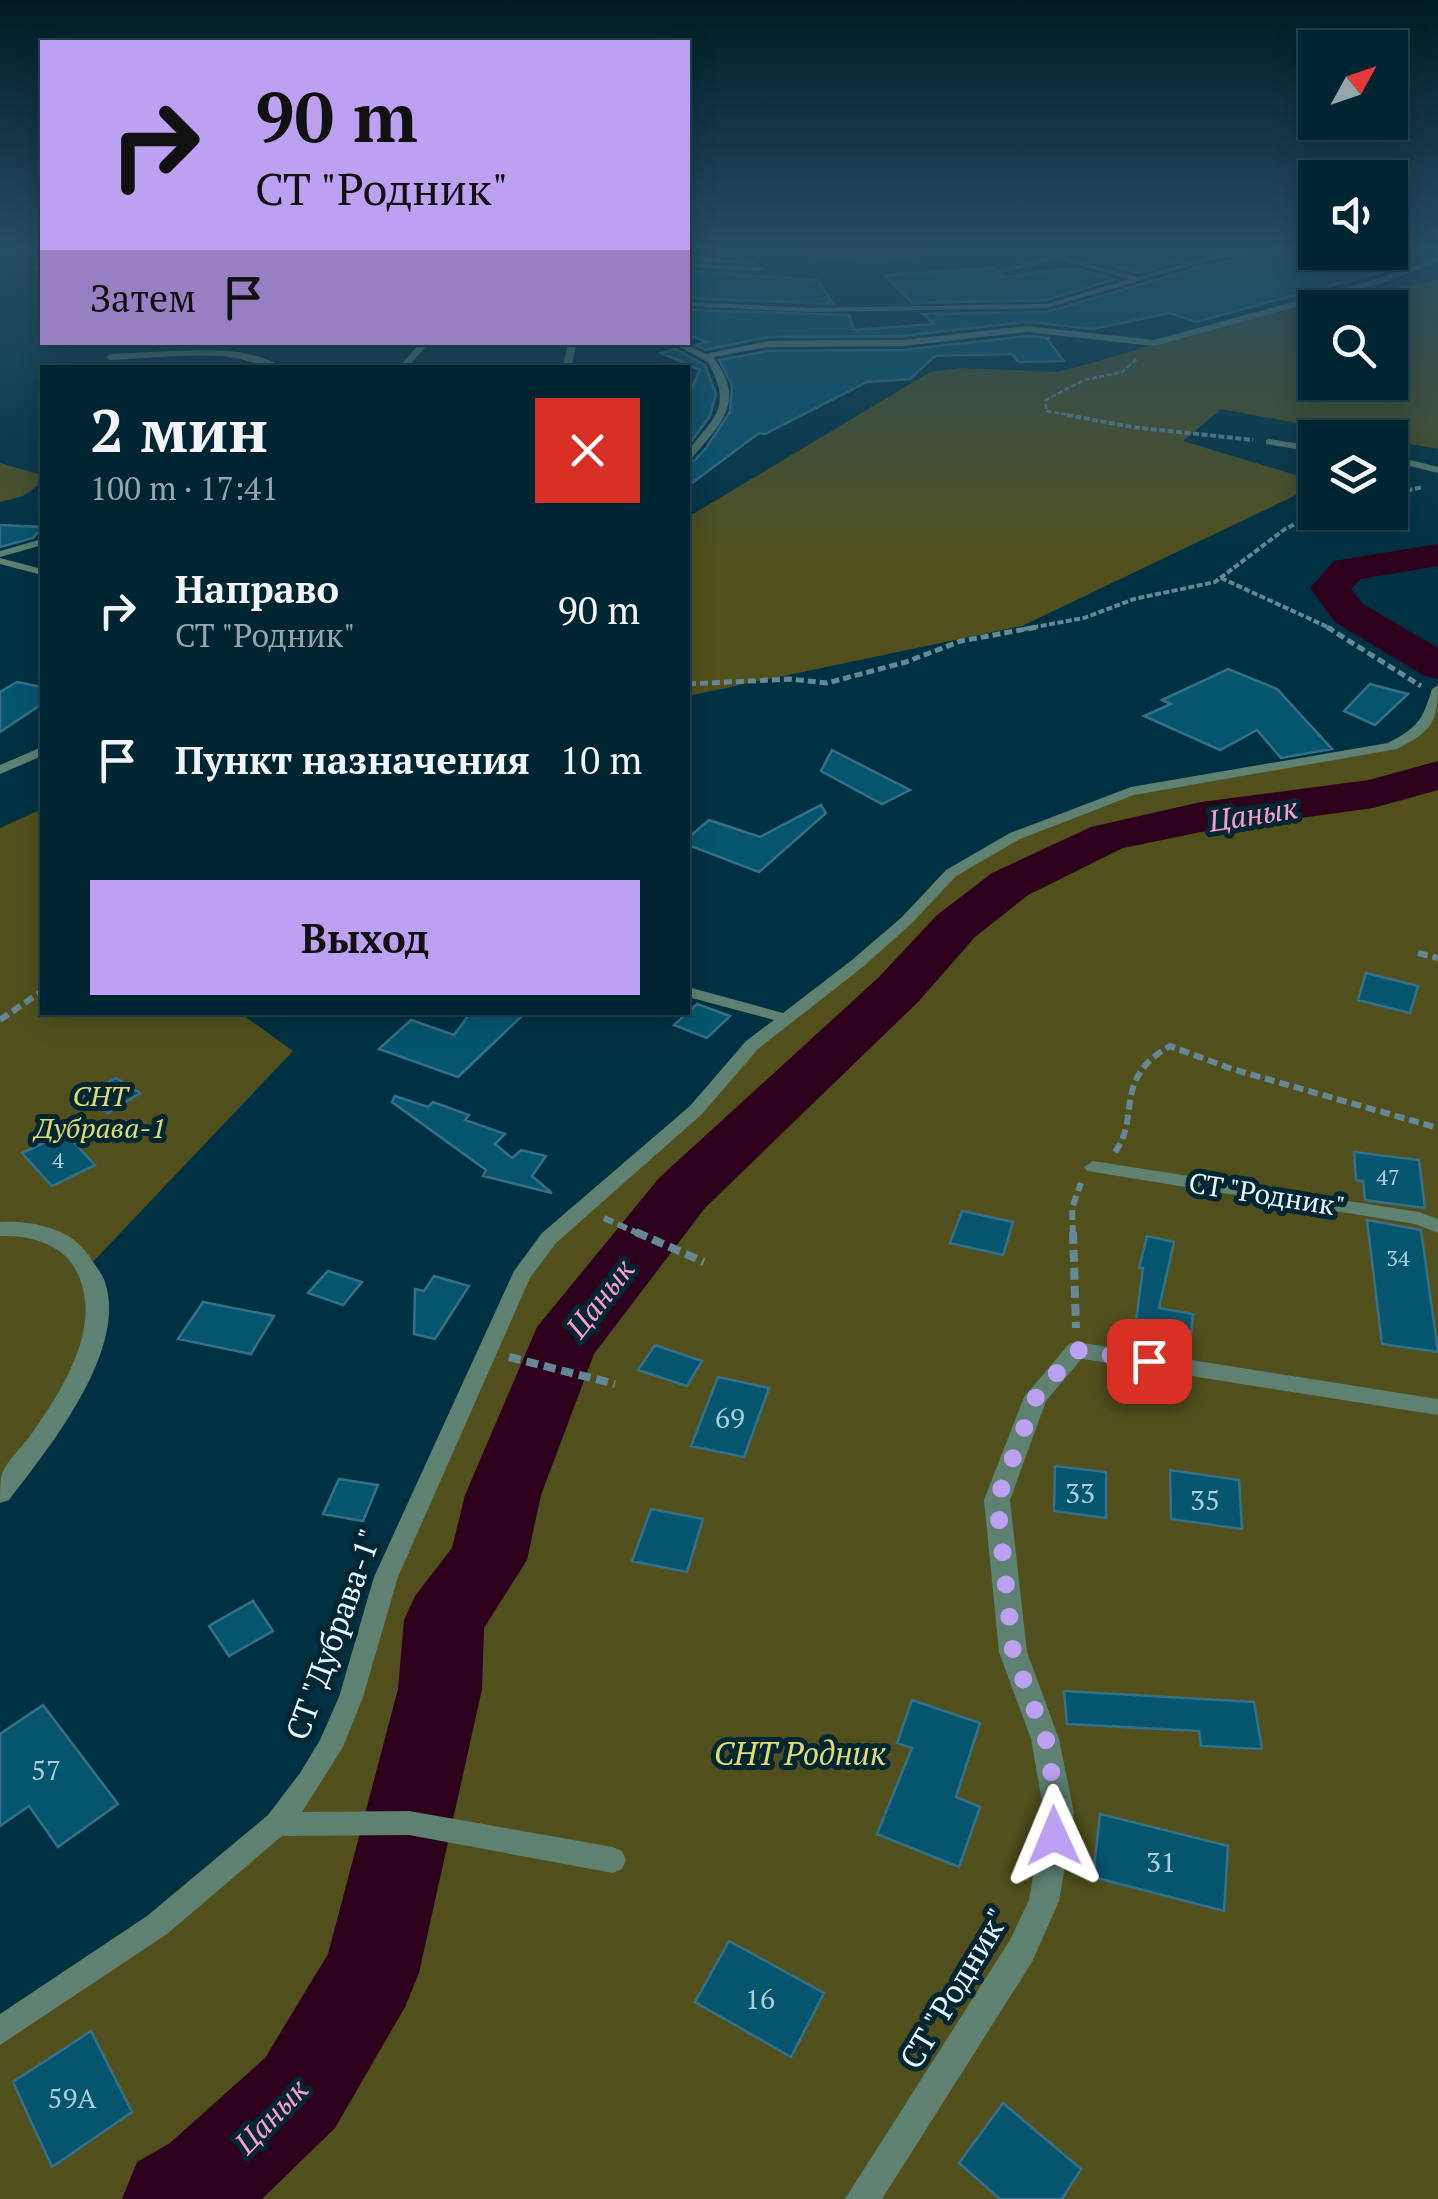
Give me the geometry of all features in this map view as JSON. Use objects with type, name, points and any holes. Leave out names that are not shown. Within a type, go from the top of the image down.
[{"type":"street","points":[[0,1229],[39,1234],[70,1246],[88,1266],[98,1288],[98,1319],[61,1409],[0,1493]]},
{"type":"street","name":"СТ \"Родник\"","points":[[862,2199],[1021,1952],[1044,1901],[1058,1813],[1046,1740],[1013,1652],[997,1500],[1036,1397],[1077,1350]]},
{"type":"lane","points":[[690,453],[728,402],[724,381],[707,356],[694,351]]},
{"type":"lane","points":[[707,356],[734,351]]},
{"type":"lane","points":[[110,357],[217,355],[266,360],[274,365]]},
{"type":"lane","points":[[1269,442],[1298,446]]},
{"type":"lane","points":[[1408,462],[1438,470]]},
{"type":"lane","points":[[0,558],[40,543]]},
{"type":"lane","points":[[0,558],[40,571]]},
{"type":"lane","name":"СТ \"Дубрава-1\"","points":[[0,2031],[157,1925],[277,1824],[330,1747],[351,1697],[386,1577],[484,1351],[521,1276],[549,1238],[620,1172],[696,1110],[752,1044],[907,920],[952,873],[1015,836],[1131,791],[1392,746],[1417,734],[1430,717],[1436,692]]},
{"type":"lane","points":[[0,770],[40,752]]},
{"type":"lane","points":[[690,993],[788,1019]]},
{"type":"lane","name":"СТ \"Родник\"","points":[[1093,1167],[1419,1218],[1438,1227]]},
{"type":"lane","points":[[1077,1350],[1438,1407]]},
{"type":"lane","points":[[277,1824],[409,1823],[612,1860]]},
{"type":"path","points":[[1145,351],[1122,372],[1084,380],[1046,400],[1046,411],[1132,427],[1269,442]]},
{"type":"path","points":[[1408,490],[1429,486]]},
{"type":"path","points":[[690,684],[773,679],[827,683],[906,662],[962,641],[1084,618],[1134,599],[1221,578],[1298,523]]},
{"type":"path","points":[[1221,578],[1238,590],[1384,656],[1436,692]]},
{"type":"path","points":[[1418,953],[1438,958]]},
{"type":"path","points":[[0,1020],[40,992]]},
{"type":"path","points":[[1077,1350],[1072,1208],[1084,1174],[1119,1149],[1135,1075],[1153,1053],[1170,1046],[1232,1069],[1438,1128]]},
{"type":"path","points":[[580,1207],[704,1262]]},
{"type":"path","points":[[484,1351],[615,1384]]},
{"type":"green space","points":[[1134,351],[1298,351],[1298,400],[1408,400],[1408,351],[1438,351],[1438,449],[1408,443],[1408,420],[1298,420],[1298,423],[1221,409],[1183,441],[1298,476],[1298,494],[1022,626],[690,696],[690,516],[930,372],[960,368],[1059,372]]},
{"type":"green space","points":[[0,463],[40,474],[40,483],[23,496],[0,502]]},
{"type":"green space","name":"СНТ Родник","points":[[1438,689],[1438,2199],[0,2199],[0,2031],[157,1925],[309,1781],[386,1577],[521,1276],[666,1135],[732,1064],[858,963],[951,873],[1015,836],[1131,791],[1392,746],[1417,733]]},
{"type":"green space","name":"СНТ Дубрава-1","points":[[40,810],[40,1015],[243,1015],[293,1051],[89,1266],[98,1319],[26,1461],[0,1493],[0,828]]},
{"type":"building","points":[[679,351],[705,365],[716,394],[710,416],[690,443],[690,392],[700,370],[661,353]]},
{"type":"building","points":[[768,351],[1056,351],[1064,361],[1018,362],[1012,354],[935,356],[910,379],[867,382],[765,434],[759,433],[690,485],[690,461],[706,448],[730,412],[732,385],[719,360]]},
{"type":"building","points":[[0,525],[40,527],[33,538],[0,547]]},
{"type":"building","points":[[1228,669],[1277,689],[1332,749],[1281,758],[1257,730],[1220,750],[1144,716],[1171,704],[1162,700]]},
{"type":"building","points":[[17,682],[40,687],[40,705],[0,732],[0,692]]},
{"type":"building","points":[[1370,684],[1408,694],[1375,725],[1344,711]]},
{"type":"building","points":[[832,750],[910,790],[882,804],[821,771]]},
{"type":"building","points":[[821,805],[826,813],[759,872],[690,846],[690,836],[709,820],[760,837]]},
{"type":"building","points":[[1366,973],[1418,986],[1410,1013],[1358,1000]]},
{"type":"building","points":[[697,1004],[730,1016],[707,1038],[674,1025],[690,1015]]},
{"type":"building","points":[[469,1015],[523,1015],[458,1077],[379,1049],[411,1020],[454,1035]]},
{"type":"building","points":[[116,1078],[140,1093],[108,1113],[83,1097]]},
{"type":"building","points":[[395,1096],[428,1107],[433,1102],[469,1115],[465,1120],[505,1134],[495,1144],[512,1158],[521,1150],[546,1156],[532,1176],[552,1193],[483,1176],[486,1170],[392,1102]]},
{"type":"building","points":[[65,1133],[95,1165],[52,1186],[22,1153]]},
{"type":"building","points":[[1354,1152],[1419,1160],[1425,1208],[1365,1200],[1363,1181],[1356,1180]]},
{"type":"building","points":[[962,1211],[1013,1222],[1003,1255],[950,1243]]},
{"type":"building","points":[[1367,1220],[1421,1230],[1438,1352],[1382,1344]]},
{"type":"building","points":[[1147,1236],[1174,1242],[1159,1308],[1193,1314],[1189,1354],[1144,1345],[1145,1331],[1135,1329],[1143,1268],[1139,1268]]},
{"type":"building","points":[[328,1271],[362,1282],[343,1305],[308,1293]]},
{"type":"building","points":[[434,1276],[469,1286],[435,1339],[414,1334],[415,1289],[424,1291]]},
{"type":"building","points":[[203,1302],[274,1316],[251,1354],[178,1339]]},
{"type":"building","points":[[655,1345],[702,1361],[687,1386],[638,1370]]},
{"type":"building","points":[[718,1377],[769,1388],[744,1457],[691,1446]]},
{"type":"building","points":[[1055,1466],[1106,1472],[1106,1518],[1054,1511]]},
{"type":"building","points":[[1170,1470],[1239,1480],[1242,1529],[1171,1519]]},
{"type":"building","points":[[339,1479],[378,1485],[363,1521],[323,1514]]},
{"type":"building","points":[[651,1509],[703,1519],[687,1572],[632,1561]]},
{"type":"building","points":[[253,1601],[273,1631],[229,1656],[209,1626]]},
{"type":"building","points":[[1064,1691],[1254,1702],[1262,1749],[1201,1746],[1199,1731],[1067,1724]]},
{"type":"building","points":[[912,1700],[980,1723],[956,1797],[980,1807],[959,1867],[877,1834],[912,1748],[897,1743]]},
{"type":"building","points":[[43,1705],[118,1804],[58,1847],[29,1806],[0,1826],[0,1734]]},
{"type":"building","points":[[1100,1814],[1228,1846],[1224,1911],[1093,1877]]},
{"type":"building","points":[[729,1941],[824,1993],[791,2057],[695,2002]]},
{"type":"building","points":[[91,2031],[132,2112],[52,2167],[13,2082]]},
{"type":"building","points":[[1003,2103],[1081,2169],[1062,2199],[1000,2199],[959,2163]]},
{"type":"waterway","name":"Цанык","points":[[1438,555],[1348,569],[1330,588],[1349,613],[1438,666]]},
{"type":"waterway","name":"Цанык","points":[[174,2199],[207,2180],[300,2093],[371,1973],[440,1689],[444,1620],[488,1560],[503,1495],[562,1345],[682,1193],[899,989],[956,926],[1010,884],[1108,837],[1201,817],[1373,794],[1438,775]]},
{"type":"route","points":[[1054,1836],[1058,1813],[1046,1740],[1013,1652],[997,1500],[1036,1397],[1077,1350],[1149,1361]]}]
